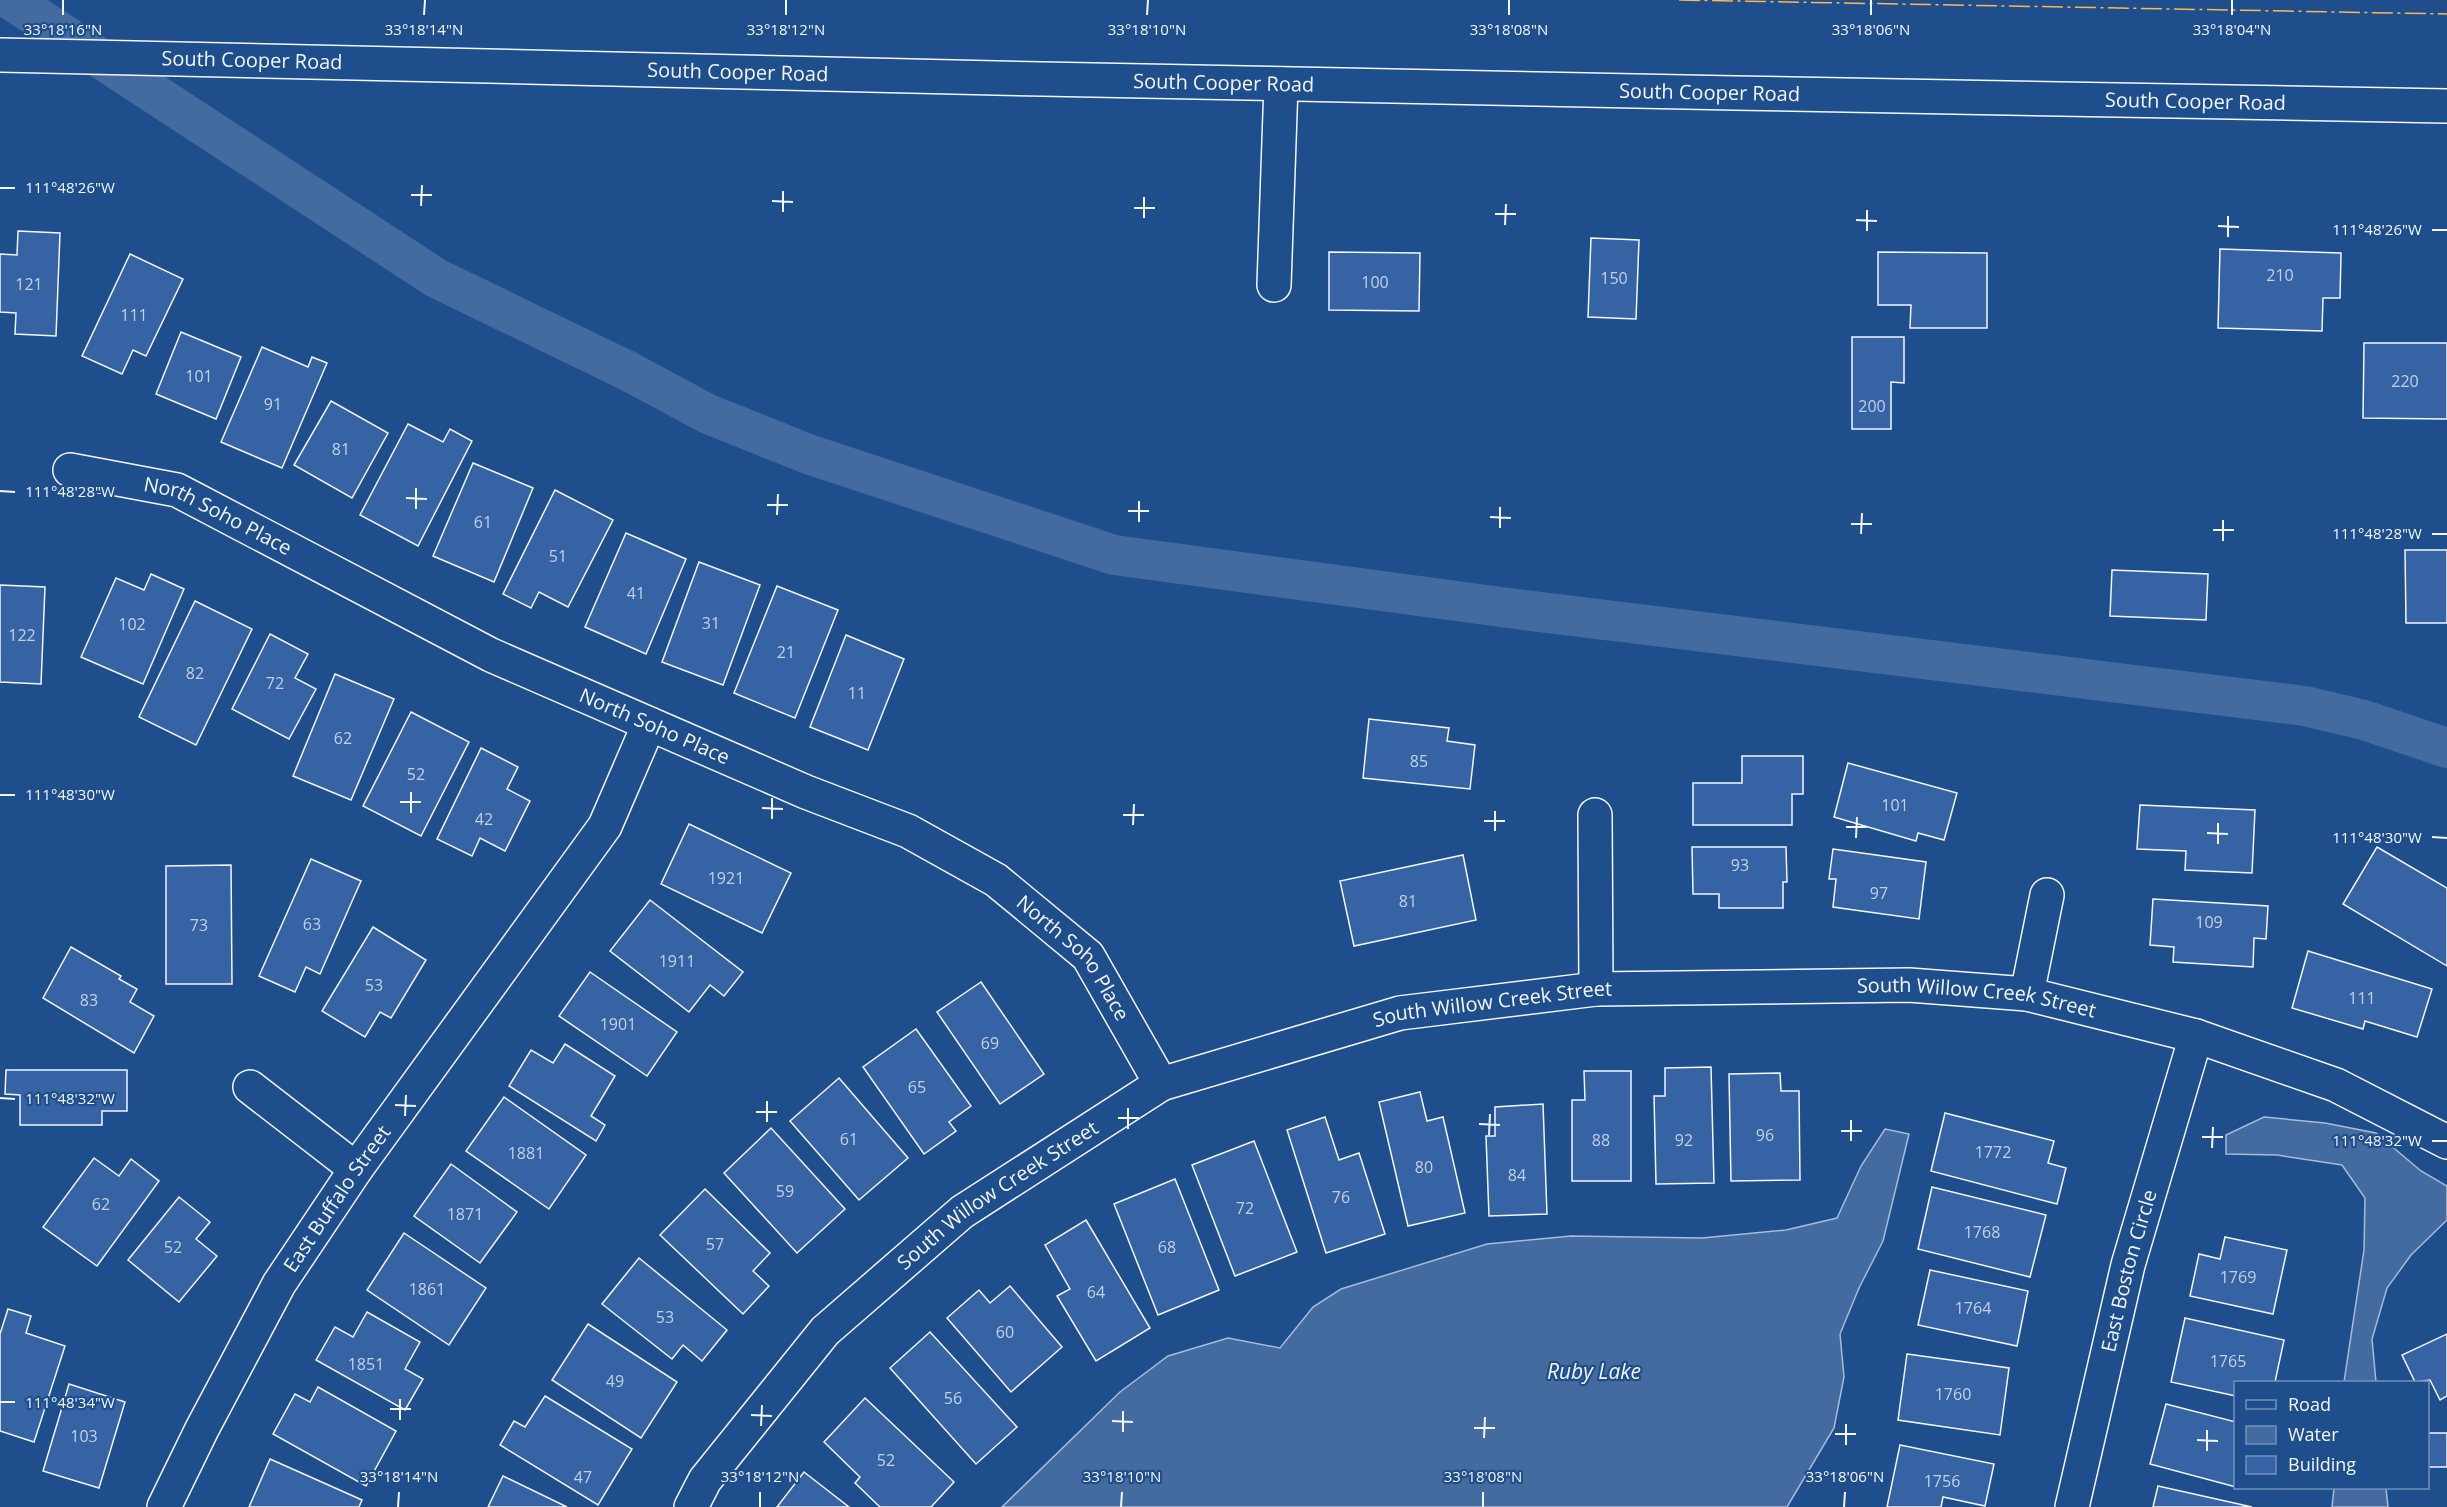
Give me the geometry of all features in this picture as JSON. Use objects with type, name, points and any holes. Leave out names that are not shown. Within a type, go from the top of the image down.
[{"type":"street","name":"South Cooper Road","points":[[0,55],[207,57],[532,68],[2447,106]]},
{"type":"street","points":[[1274,285],[1281,84]]},
{"type":"street","name":"North Soho Place","points":[[70,470],[177,490],[491,655],[806,792],[908,831],[996,880],[1088,956],[1161,1084]]},
{"type":"street","name":"East Buffalo Street","points":[[164,1507],[202,1429],[279,1284],[356,1169],[605,826],[649,724]]},
{"type":"street","points":[[1595,815],[1596,989]]},
{"type":"street","points":[[2027,994],[2047,895]]},
{"type":"street","name":"South Willow Creek Street","points":[[691,1507],[705,1480],[825,1332],[963,1212],[1161,1084],[1400,1013],[1596,989],[1909,985],[2027,994],[2196,1036],[2336,1085],[2447,1142]]},
{"type":"street","name":"East Boston Circle","points":[[2072,1507],[2128,1265],[2196,1036]]},
{"type":"street","points":[[250,1087],[356,1169]]},
{"type":"water","points":[[2264,1117],[2325,1123],[2376,1133],[2421,1171],[2447,1186],[2447,1220],[2411,1255],[2387,1288],[2372,1339],[2376,1381],[2344,1381],[2364,1250],[2365,1198],[2342,1165],[2277,1155],[2226,1154],[2226,1135]]},
{"type":"water","name":"Ruby Lake","points":[[1885,1129],[1909,1134],[1883,1241],[1859,1288],[1840,1334],[1844,1377],[1834,1428],[1787,1507],[1002,1507],[1120,1392],[1168,1356],[1228,1338],[1280,1348],[1313,1307],[1341,1289],[1487,1244],[1571,1236],[1702,1238],[1786,1230],[1837,1218],[1861,1166]]},
{"type":"water","points":[[2334,1489],[2386,1489],[2388,1507],[2332,1507]]},
{"type":"building","points":[[18,231],[60,233],[56,336],[15,334],[16,313],[0,312],[0,254],[17,255]]},
{"type":"building","points":[[1591,238],[1639,240],[1636,319],[1588,317]]},
{"type":"building","points":[[2220,249],[2341,253],[2340,298],[2323,298],[2322,331],[2218,328]]},
{"type":"building","points":[[1329,252],[1420,253],[1419,311],[1329,310]]},
{"type":"building","points":[[1878,252],[1987,253],[1987,328],[1910,328],[1911,305],[1878,305]]},
{"type":"building","points":[[130,254],[183,279],[146,356],[133,350],[122,374],[82,356]]},
{"type":"building","points":[[181,332],[241,357],[216,419],[156,394]]},
{"type":"building","points":[[1852,337],[1904,337],[1904,383],[1891,382],[1891,429],[1852,429]]},
{"type":"building","points":[[2364,343],[2447,343],[2447,419],[2363,418]]},
{"type":"building","points":[[262,347],[308,367],[312,357],[327,363],[282,468],[221,442]]},
{"type":"building","points":[[331,401],[388,433],[352,498],[294,465]]},
{"type":"building","points":[[408,424],[443,442],[450,429],[472,441],[418,546],[360,515]]},
{"type":"building","points":[[473,463],[533,488],[494,582],[433,556]]},
{"type":"building","points":[[555,490],[613,520],[568,607],[539,592],[531,608],[503,594]]},
{"type":"building","points":[[626,533],[686,559],[646,654],[585,627]]},
{"type":"building","points":[[2405,550],[2447,550],[2447,623],[2406,623]]},
{"type":"building","points":[[699,562],[760,585],[723,685],[662,662]]},
{"type":"building","points":[[2112,570],[2208,574],[2206,620],[2110,616]]},
{"type":"building","points":[[151,574],[184,589],[143,684],[81,657],[116,578],[144,590]]},
{"type":"building","points":[[0,585],[45,587],[41,684],[0,682]]},
{"type":"building","points":[[777,586],[838,610],[795,718],[734,693]]},
{"type":"building","points":[[195,601],[252,629],[196,745],[139,717]]},
{"type":"building","points":[[270,634],[308,654],[295,678],[316,689],[289,739],[232,709]]},
{"type":"building","points":[[846,635],[904,659],[868,750],[810,727]]},
{"type":"building","points":[[335,674],[394,699],[351,800],[293,776]]},
{"type":"building","points":[[411,712],[469,742],[421,836],[363,806]]},
{"type":"building","points":[[1369,719],[1449,728],[1447,741],[1475,745],[1470,789],[1363,778]]},
{"type":"building","points":[[481,748],[518,767],[507,789],[530,801],[505,851],[480,838],[472,856],[437,839]]},
{"type":"building","points":[[1742,756],[1803,756],[1803,794],[1792,794],[1792,825],[1693,825],[1693,783],[1742,783]]},
{"type":"building","points":[[1848,763],[1957,793],[1944,840],[1918,833],[1916,841],[1834,817]]},
{"type":"building","points":[[2140,805],[2255,810],[2252,873],[2185,870],[2186,851],[2137,849]]},
{"type":"building","points":[[689,824],[791,873],[762,933],[661,884]]},
{"type":"building","points":[[1692,847],[1786,847],[1787,882],[1783,882],[1783,908],[1719,908],[1719,894],[1693,894]]},
{"type":"building","points":[[2377,847],[2447,888],[2447,966],[2343,904]]},
{"type":"building","points":[[1833,849],[1926,862],[1919,919],[1833,907],[1836,879],[1829,879]]},
{"type":"building","points":[[1463,855],[1476,920],[1354,946],[1340,881]]},
{"type":"building","points":[[311,859],[361,881],[320,974],[306,967],[295,992],[259,976]]},
{"type":"building","points":[[231,865],[232,984],[166,984],[166,866]]},
{"type":"building","points":[[2153,899],[2268,906],[2266,939],[2254,938],[2253,967],[2173,962],[2174,947],[2150,945]]},
{"type":"building","points":[[650,900],[743,972],[724,996],[710,985],[689,1012],[610,951]]},
{"type":"building","points":[[373,927],[426,960],[391,1018],[380,1012],[365,1037],[322,1011]]},
{"type":"building","points":[[71,947],[121,976],[119,979],[137,989],[130,1002],[154,1016],[134,1053],[43,998]]},
{"type":"building","points":[[2308,951],[2432,989],[2417,1037],[2365,1021],[2363,1029],[2292,1008]]},
{"type":"building","points":[[590,972],[677,1032],[647,1076],[559,1016]]},
{"type":"building","points":[[981,982],[1044,1074],[1000,1104],[937,1012]]},
{"type":"building","points":[[916,1029],[971,1106],[949,1122],[956,1131],[924,1154],[863,1067]]},
{"type":"building","points":[[565,1044],[615,1076],[591,1116],[605,1125],[596,1141],[509,1086],[531,1050],[553,1063]]},
{"type":"building","points":[[1711,1067],[1714,1183],[1656,1184],[1654,1096],[1665,1096],[1665,1068]]},
{"type":"building","points":[[6,1070],[127,1070],[127,1111],[102,1111],[102,1125],[20,1125],[20,1095],[5,1094]]},
{"type":"building","points":[[1584,1071],[1631,1071],[1631,1181],[1572,1181],[1572,1100],[1585,1100]]},
{"type":"building","points":[[1780,1073],[1781,1091],[1799,1091],[1800,1180],[1731,1181],[1729,1074]]},
{"type":"building","points":[[839,1078],[908,1158],[859,1200],[790,1121]]},
{"type":"building","points":[[1420,1092],[1427,1121],[1443,1117],[1465,1213],[1408,1226],[1379,1102]]},
{"type":"building","points":[[504,1097],[586,1155],[549,1209],[466,1151]]},
{"type":"building","points":[[1543,1104],[1547,1214],[1489,1216],[1486,1136],[1495,1136],[1495,1107]]},
{"type":"building","points":[[1945,1113],[2054,1141],[2048,1163],[2066,1168],[2057,1204],[1931,1171]]},
{"type":"building","points":[[1325,1117],[1339,1160],[1359,1153],[1385,1234],[1326,1253],[1287,1130]]},
{"type":"building","points":[[771,1128],[845,1209],[797,1253],[724,1173]]},
{"type":"building","points":[[1254,1141],[1297,1252],[1235,1276],[1192,1165]]},
{"type":"building","points":[[94,1158],[119,1176],[131,1159],[159,1181],[97,1266],[43,1227]]},
{"type":"building","points":[[451,1164],[517,1212],[480,1263],[414,1216]]},
{"type":"building","points":[[1175,1179],[1219,1290],[1158,1315],[1114,1204]]},
{"type":"building","points":[[1932,1187],[2046,1215],[2030,1277],[1918,1249]]},
{"type":"building","points":[[705,1189],[770,1253],[753,1271],[769,1286],[743,1314],[660,1235]]},
{"type":"building","points":[[179,1197],[210,1222],[196,1239],[217,1256],[179,1302],[128,1260]]},
{"type":"building","points":[[1086,1220],[1150,1328],[1096,1361],[1057,1296],[1070,1289],[1045,1245]]},
{"type":"building","points":[[404,1233],[486,1288],[449,1345],[367,1290]]},
{"type":"building","points":[[2225,1237],[2287,1250],[2273,1314],[2190,1296],[2199,1254],[2220,1259]]},
{"type":"building","points":[[639,1258],[727,1330],[702,1361],[683,1345],[672,1359],[602,1304]]},
{"type":"building","points":[[1930,1270],[2028,1291],[2017,1346],[1918,1325]]},
{"type":"building","points":[[1010,1286],[1062,1347],[1011,1392],[947,1318],[979,1290],[990,1303]]},
{"type":"building","points":[[8,1309],[31,1316],[26,1333],[65,1346],[34,1442],[0,1431],[0,1334]]},
{"type":"building","points":[[367,1312],[420,1342],[405,1369],[423,1379],[405,1410],[316,1360],[335,1327],[353,1337]]},
{"type":"building","points":[[2185,1318],[2284,1340],[2275,1381],[2234,1381],[2234,1396],[2171,1382]]},
{"type":"building","points":[[588,1324],[677,1382],[641,1438],[552,1380]]},
{"type":"building","points":[[930,1332],[1017,1427],[976,1464],[890,1368]]},
{"type":"building","points":[[2447,1334],[2447,1396],[2440,1400],[2430,1380],[2415,1381],[2402,1355]]},
{"type":"building","points":[[1907,1354],[2009,1368],[2000,1435],[1898,1420]]},
{"type":"building","points":[[69,1384],[125,1402],[99,1488],[43,1471]]},
{"type":"building","points":[[318,1387],[396,1431],[366,1486],[273,1434],[295,1394],[310,1402]]},
{"type":"building","points":[[545,1396],[632,1449],[598,1505],[500,1445],[514,1421],[525,1427]]},
{"type":"building","points":[[865,1398],[954,1482],[931,1507],[880,1507],[855,1483],[860,1477],[824,1442]]},
{"type":"building","points":[[2166,1404],[2234,1421],[2234,1486],[2150,1464]]},
{"type":"building","points":[[2429,1433],[2447,1433],[2447,1467],[2429,1467]]},
{"type":"building","points":[[1900,1445],[1994,1464],[1985,1506],[1943,1497],[1941,1507],[1887,1507]]},
{"type":"building","points":[[270,1459],[362,1500],[359,1507],[249,1507]]},
{"type":"building","points":[[804,1472],[849,1507],[777,1507]]},
{"type":"building","points":[[503,1476],[567,1507],[488,1507]]},
{"type":"building","points":[[2158,1486],[2252,1507],[2153,1507]]},
{"type":"waterway","points":[[11,0],[436,278],[628,371],[708,414],[808,454],[1114,555],[1516,609],[2305,706],[2364,720],[2447,748]]},
{"type":"power","points":[[1679,0],[2447,14]]}]
